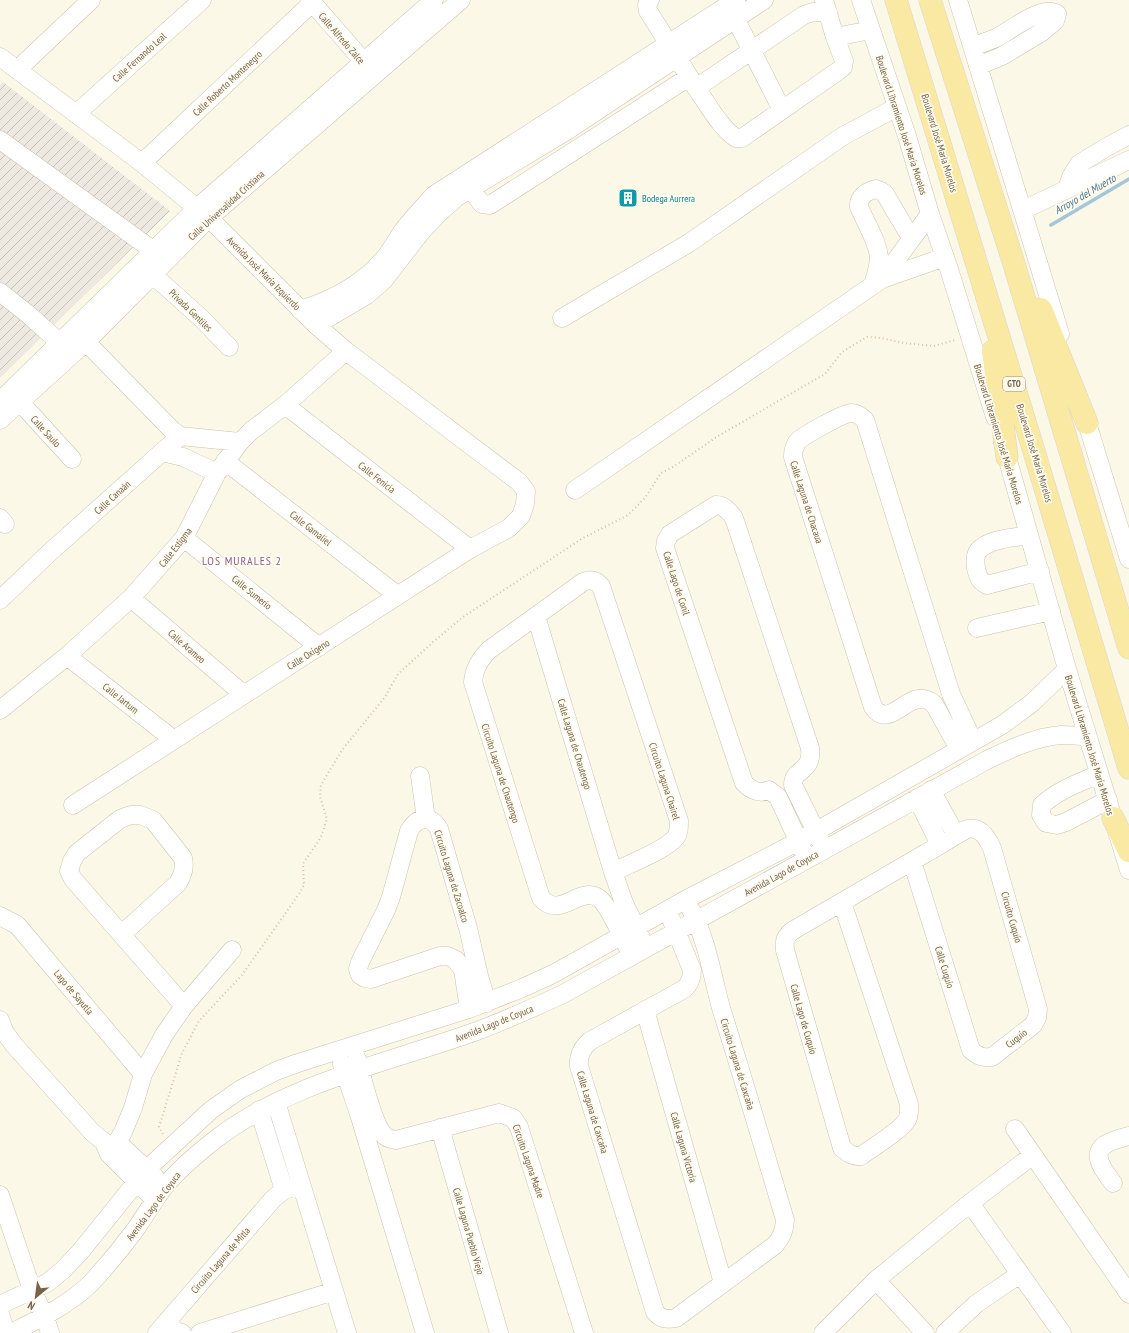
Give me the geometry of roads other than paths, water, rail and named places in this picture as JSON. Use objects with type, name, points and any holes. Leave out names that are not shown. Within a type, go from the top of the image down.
[{"type":"main road","name":"Boulevard José María Morelos","points":[[896,0],[1129,768]]},
{"type":"main road","points":[[930,0],[1014,264],[1129,648]]},
{"type":"main road","points":[[1014,264],[1029,285],[1037,301],[1087,423]]},
{"type":"main road","points":[[981,277],[993,351],[1007,456]]},
{"type":"main road","points":[[1110,809],[1129,851]]},
{"type":"street","points":[[17,70],[91,0]]},
{"type":"street","name":"Calle Fernando Leal","points":[[76,114],[202,0]]},
{"type":"street","name":"Calle Universalidad Cristiana","points":[[0,420],[7,396],[154,250],[203,213],[375,75],[461,0]]},
{"type":"street","points":[[466,183],[482,204],[490,204],[692,82],[751,51],[804,15],[826,6],[844,61],[843,67],[742,138],[736,138],[731,135],[715,115],[692,82],[672,51],[648,10],[647,5],[650,0]]},
{"type":"street","points":[[300,310],[317,305],[332,298],[353,286],[372,272],[387,255],[417,213],[434,195],[466,183],[584,109],[672,51],[730,6],[764,0]]},
{"type":"street","name":"Boulevard Libramiento José María Morelos","points":[[861,0],[945,257],[1007,456],[1067,669],[1129,870]]},
{"type":"street","name":"Calle Alfredo Zalce","points":[[311,1],[375,75]]},
{"type":"street","name":"Calle Roberto Montenegro","points":[[142,163],[311,1]]},
{"type":"street","points":[[960,2],[978,66],[1129,559]]},
{"type":"street","name":"Calle Universalidad Cristiana","points":[[7,396],[86,342],[152,274],[203,213],[425,3]]},
{"type":"street","points":[[730,6],[751,51],[782,110]]},
{"type":"street","points":[[972,46],[996,38],[1032,16],[1049,11],[1057,14],[1055,21],[1042,32],[1002,56],[978,66]]},
{"type":"street","points":[[835,37],[871,30]]},
{"type":"street","name":"Avenida José María Izquierdo","points":[[0,57],[142,163],[203,213],[300,310],[346,352],[519,482],[526,491]]},
{"type":"street","points":[[562,318],[689,243],[843,136],[897,108]]},
{"type":"street","points":[[1067,189],[1071,177],[1079,164],[1105,148],[1129,136]]},
{"type":"street","points":[[0,140],[154,250]]},
{"type":"street","points":[[1023,210],[1129,160]]},
{"type":"street","points":[[316,325],[367,295],[384,280],[425,227],[457,198],[466,183]]},
{"type":"street","points":[[877,282],[879,258],[876,247],[859,207],[858,203],[862,196],[876,189],[885,194],[911,238]]},
{"type":"street","points":[[877,282],[930,214]]},
{"type":"street","points":[[576,490],[877,282],[945,257]]},
{"type":"street","name":"Privada Gentiles","points":[[152,274],[201,318],[229,347]]},
{"type":"street","points":[[0,292],[29,315],[60,343]]},
{"type":"street","points":[[86,342],[172,430],[180,436],[240,442]]},
{"type":"street","name":"Calle Estigma","points":[[0,710],[67,656],[131,598],[184,538],[221,467],[240,442],[251,431],[285,405],[346,352]]},
{"type":"street","name":"Calle Saulo","points":[[7,396],[72,459]]},
{"type":"street","name":"Calle Fenicia","points":[[285,405],[470,549]]},
{"type":"street","name":"Calle Laguna de Chacaua","points":[[934,704],[928,700],[918,699],[887,715],[879,713],[873,707],[793,457],[794,447],[800,439],[844,414],[854,413],[861,416],[865,420],[966,745]]},
{"type":"street","name":"Calle Canaán","points":[[0,600],[48,554],[180,436]]},
{"type":"street","name":"Calle Gamaliel","points":[[162,452],[221,467],[397,595]]},
{"type":"street","name":"Calle Oxígeno","points":[[73,805],[243,694],[319,647],[397,595],[470,549],[509,528],[521,516],[525,504],[526,491]]},
{"type":"street","name":"Calle Lago de Conil","points":[[807,858],[778,797],[769,790],[761,793],[753,791],[744,783],[665,548],[666,541],[670,534],[716,505],[720,505],[726,509],[734,518],[810,748],[811,755],[808,766],[795,776],[793,786],[824,849]]},
{"type":"street","points":[[1029,535],[995,541],[980,548],[976,554],[977,575],[981,582],[987,585],[1040,571]]},
{"type":"street","name":"Calle Sumerio","points":[[184,538],[319,647]]},
{"type":"street","name":"Circuito Laguna de Chautengo","points":[[596,581],[590,580],[583,582],[489,650],[476,666],[473,682],[541,898],[548,904],[557,906],[584,895],[594,896],[602,900],[608,909],[629,931]]},
{"type":"street","name":"Circuito Laguna Chairel","points":[[596,581],[601,586],[679,822],[676,836],[664,847],[613,872]]},
{"type":"street","name":"Calle Arameo","points":[[131,598],[243,694]]},
{"type":"street","points":[[977,628],[1051,611]]},
{"type":"street","name":"Calle Laguna de Chautengo","points":[[536,616],[613,872]]},
{"type":"street","name":"Calle Jartum","points":[[67,656],[174,740]]},
{"type":"street","name":"Avenida Lago de Coyuca","points":[[0,1305],[47,1283],[63,1270],[80,1252],[141,1175],[171,1145],[211,1110],[241,1089],[276,1071],[487,1003],[553,974],[685,900],[799,841],[1002,725],[1032,703],[1067,669]]},
{"type":"street","points":[[951,694],[934,704],[966,745]]},
{"type":"street","points":[[1002,725],[1015,747]]},
{"type":"street","name":"Avenida Lago de Coyuca","points":[[11,1333],[47,1325],[68,1302],[89,1285],[111,1261],[160,1193],[182,1168],[216,1138],[259,1110],[353,1072],[478,1031],[518,1015],[563,994],[986,760],[1015,747],[1041,738],[1062,735],[1087,736]]},
{"type":"street","points":[[1099,774],[1061,790],[1049,798],[1042,805],[1041,814],[1046,823],[1057,825],[1110,809]]},
{"type":"street","points":[[420,776],[426,819]]},
{"type":"street","points":[[924,794],[962,832]]},
{"type":"street","points":[[924,794],[940,845]]},
{"type":"street","points":[[122,934],[178,883],[185,866],[182,858],[153,820],[140,815],[130,815],[120,819],[77,853],[72,861],[69,872],[73,879],[184,1006]]},
{"type":"street","name":"Circuito Laguna de Zacoalco","points":[[469,1009],[463,970],[459,964],[448,956],[440,956],[371,979],[360,975],[358,969],[391,897],[409,831],[414,823],[420,820],[426,819],[432,821],[439,829],[468,928],[487,1003]]},
{"type":"street","name":"Circuito Cuquío","points":[[962,832],[975,829],[981,832],[987,838],[992,848],[1038,1009],[1037,1018]]},
{"type":"street","name":"Calle Lago de Cuquío","points":[[842,902],[909,1104],[910,1113],[908,1119],[902,1126],[861,1156],[849,1154],[842,1148],[784,950],[784,942],[792,931],[962,832]]},
{"type":"street","name":"Calle Cuquío","points":[[912,861],[971,1050],[984,1058],[992,1057]]},
{"type":"street","points":[[613,872],[624,903],[629,931],[639,952]]},
{"type":"street","name":"Circuito Laguna de Caxcaña","points":[[685,900],[696,920],[706,945],[718,994],[785,1220],[781,1238],[775,1245],[723,1283]]},
{"type":"street","points":[[667,910],[692,970],[692,976],[688,985],[718,994]]},
{"type":"street","name":"Lago de Sayutla","points":[[0,916],[17,925],[143,1074]]},
{"type":"street","points":[[110,1146],[133,1108],[143,1074],[164,1035],[184,1006],[232,950]]},
{"type":"street","name":"Calle Laguna de Caxcaña","points":[[688,985],[590,1041],[580,1054],[579,1066],[655,1312],[667,1320],[676,1318],[723,1283]]},
{"type":"street","name":"Calle Laguna Victoria","points":[[645,1010],[723,1283]]},
{"type":"street","name":"Cuquío","points":[[992,1057],[1033,1025],[1037,1018]]},
{"type":"street","points":[[0,1020],[4,1031],[14,1045],[92,1132],[110,1146],[160,1193]]},
{"type":"street","name":"Circuito Laguna Madre","points":[[345,1048],[353,1072],[425,1333]]},
{"type":"street","name":"Circuito Laguna Madre","points":[[353,1072],[380,1130],[384,1136],[390,1139],[396,1140],[499,1113],[513,1118],[519,1127],[584,1333]]},
{"type":"street","points":[[276,1102],[293,1187]]},
{"type":"street","points":[[259,1110],[293,1187],[334,1291],[347,1333]]},
{"type":"street","name":"Calle Laguna Pueblo Viejo","points":[[440,1128],[499,1333]]},
{"type":"street","points":[[1015,1129],[1129,1294]]},
{"type":"street","points":[[1113,1183],[1101,1166],[1098,1158],[1100,1151],[1106,1144],[1129,1136]]},
{"type":"street","points":[[823,1333],[876,1280],[970,1203],[1033,1155]]},
{"type":"street","name":"Circuito Laguna de Mitla","points":[[162,1328],[273,1199],[293,1187]]},
{"type":"street","points":[[0,1195],[32,1290],[47,1325]]},
{"type":"street","points":[[970,1203],[1062,1333]]},
{"type":"street","points":[[945,1333],[976,1304],[1020,1274]]},
{"type":"street","points":[[876,1280],[925,1333]]},
{"type":"street","points":[[200,1333],[334,1291]]},
{"type":"street","points":[[0,1314],[6,1333]]},
{"type":"street","points":[[162,1328],[182,1333]]},
{"type":"waterway","name":"Arroyo del Muerto","points":[[1051,225],[1129,179]]},
{"type":"place","name":"Bodega Aurrera","points":[[628,198]]},
{"type":"district","name":"LOS MURALES 2","points":[[242,561]]}]
